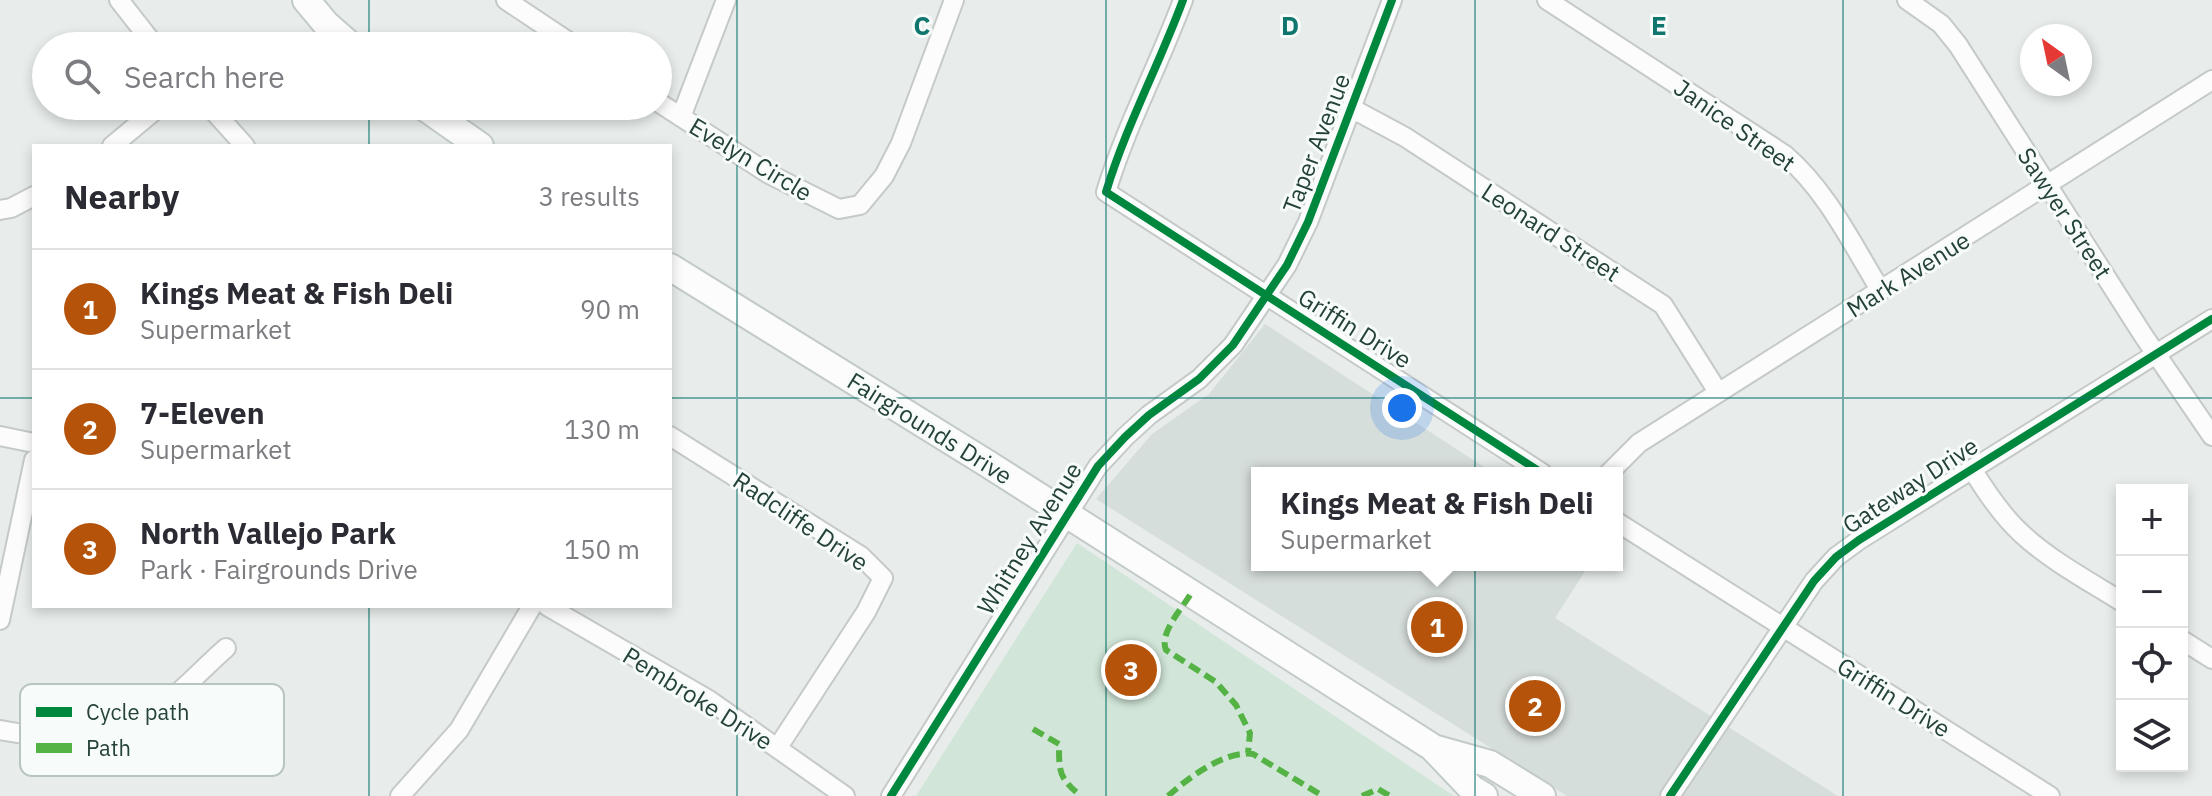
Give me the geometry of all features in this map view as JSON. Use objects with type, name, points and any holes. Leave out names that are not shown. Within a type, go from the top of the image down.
[{"type":"main road","points":[[306,0],[335,32]]},
{"type":"main road","points":[[443,120],[477,144]]},
{"type":"main road","name":"Fairgrounds Drive","points":[[672,268],[1432,747],[1471,788],[1484,796]]},
{"type":"main road","name":"Fairgrounds Drive","points":[[1432,747],[1490,764],[1542,796]]},
{"type":"street","points":[[119,0],[144,32]]},
{"type":"street","points":[[506,0],[554,32]]},
{"type":"street","points":[[681,117],[726,0]]},
{"type":"street","name":"Evelyn Circle","points":[[672,111],[769,174],[839,209],[860,205],[884,176],[901,143],[954,0]]},
{"type":"street","name":"Griffin Drive","points":[[1183,0],[1120,147],[1106,192],[1533,467]]},
{"type":"street","name":"Taper Avenue","points":[[1265,295],[1287,265],[1308,222],[1392,0]]},
{"type":"street","name":"Janice Street","points":[[1547,0],[1791,160],[1828,204],[1881,291]]},
{"type":"street","name":"Sawyer Street","points":[[1907,0],[1941,24],[1950,35],[2155,354],[2212,436]]},
{"type":"street","name":"Mark Avenue","points":[[1615,467],[1639,443],[2212,80]]},
{"type":"street","name":"Leonard Street","points":[[1351,108],[1405,137],[1663,305],[1718,392]]},
{"type":"street","points":[[114,144],[143,120]]},
{"type":"street","points":[[222,120],[243,144]]},
{"type":"street","points":[[0,210],[32,197]]},
{"type":"street","name":"Whitney Avenue","points":[[891,796],[1098,466],[1149,415],[1208,371],[1233,345],[1265,295]]},
{"type":"street","name":"Gateway Drive","points":[[1670,796],[1782,627],[1814,581],[1836,557],[2212,319]]},
{"type":"street","points":[[0,436],[32,443]]},
{"type":"street","name":"Radcliffe Drive","points":[[672,437],[861,556],[883,578],[866,612],[778,747]]},
{"type":"street","points":[[0,620],[32,469]]},
{"type":"street","points":[[1972,469],[1987,494],[2022,534],[2116,598]]},
{"type":"street","name":"Griffin Drive","points":[[1623,526],[2050,796]]},
{"type":"street","points":[[400,796],[459,730],[531,608]]},
{"type":"street","name":"Pembroke Drive","points":[[550,608],[709,700],[845,796]]},
{"type":"street","points":[[2188,644],[2212,659]]},
{"type":"street","points":[[186,684],[226,648]]},
{"type":"street","points":[[0,730],[20,734]]},
{"type":"shaded area","points":[[1265,324],[1484,467],[1251,467],[1251,571],[1585,571],[1555,618],[1838,796],[1567,796],[1096,499],[1152,434],[1209,394]]},
{"type":"green space","points":[[1077,543],[1454,796],[916,796]]},
{"type":"marked path","points":[[1190,595],[1168,629],[1166,650],[1216,682],[1236,705],[1250,733],[1248,753]]},
{"type":"marked path","points":[[1033,729],[1059,744],[1062,774],[1081,796]]},
{"type":"marked path","points":[[1168,796],[1208,767],[1242,754],[1253,754],[1323,796]]},
{"type":"marked path","points":[[1362,796],[1378,789],[1390,796]]},
{"type":"cycle path","points":[[1183,0],[1123,143],[1106,192],[1533,467]]},
{"type":"cycle path","points":[[891,796],[1098,466],[1149,415],[1199,379],[1233,345],[1287,265],[1308,222],[1392,0]]},
{"type":"cycle path","points":[[1670,796],[1814,581],[1836,557],[2212,319]]},
{"type":"place","name":"Kings Meat & Fish Deli","points":[[1437,627]]},
{"type":"place","name":"North Vallejo Park","points":[[1131,670]]},
{"type":"place","name":"7-Eleven","points":[[1535,706]]}]
